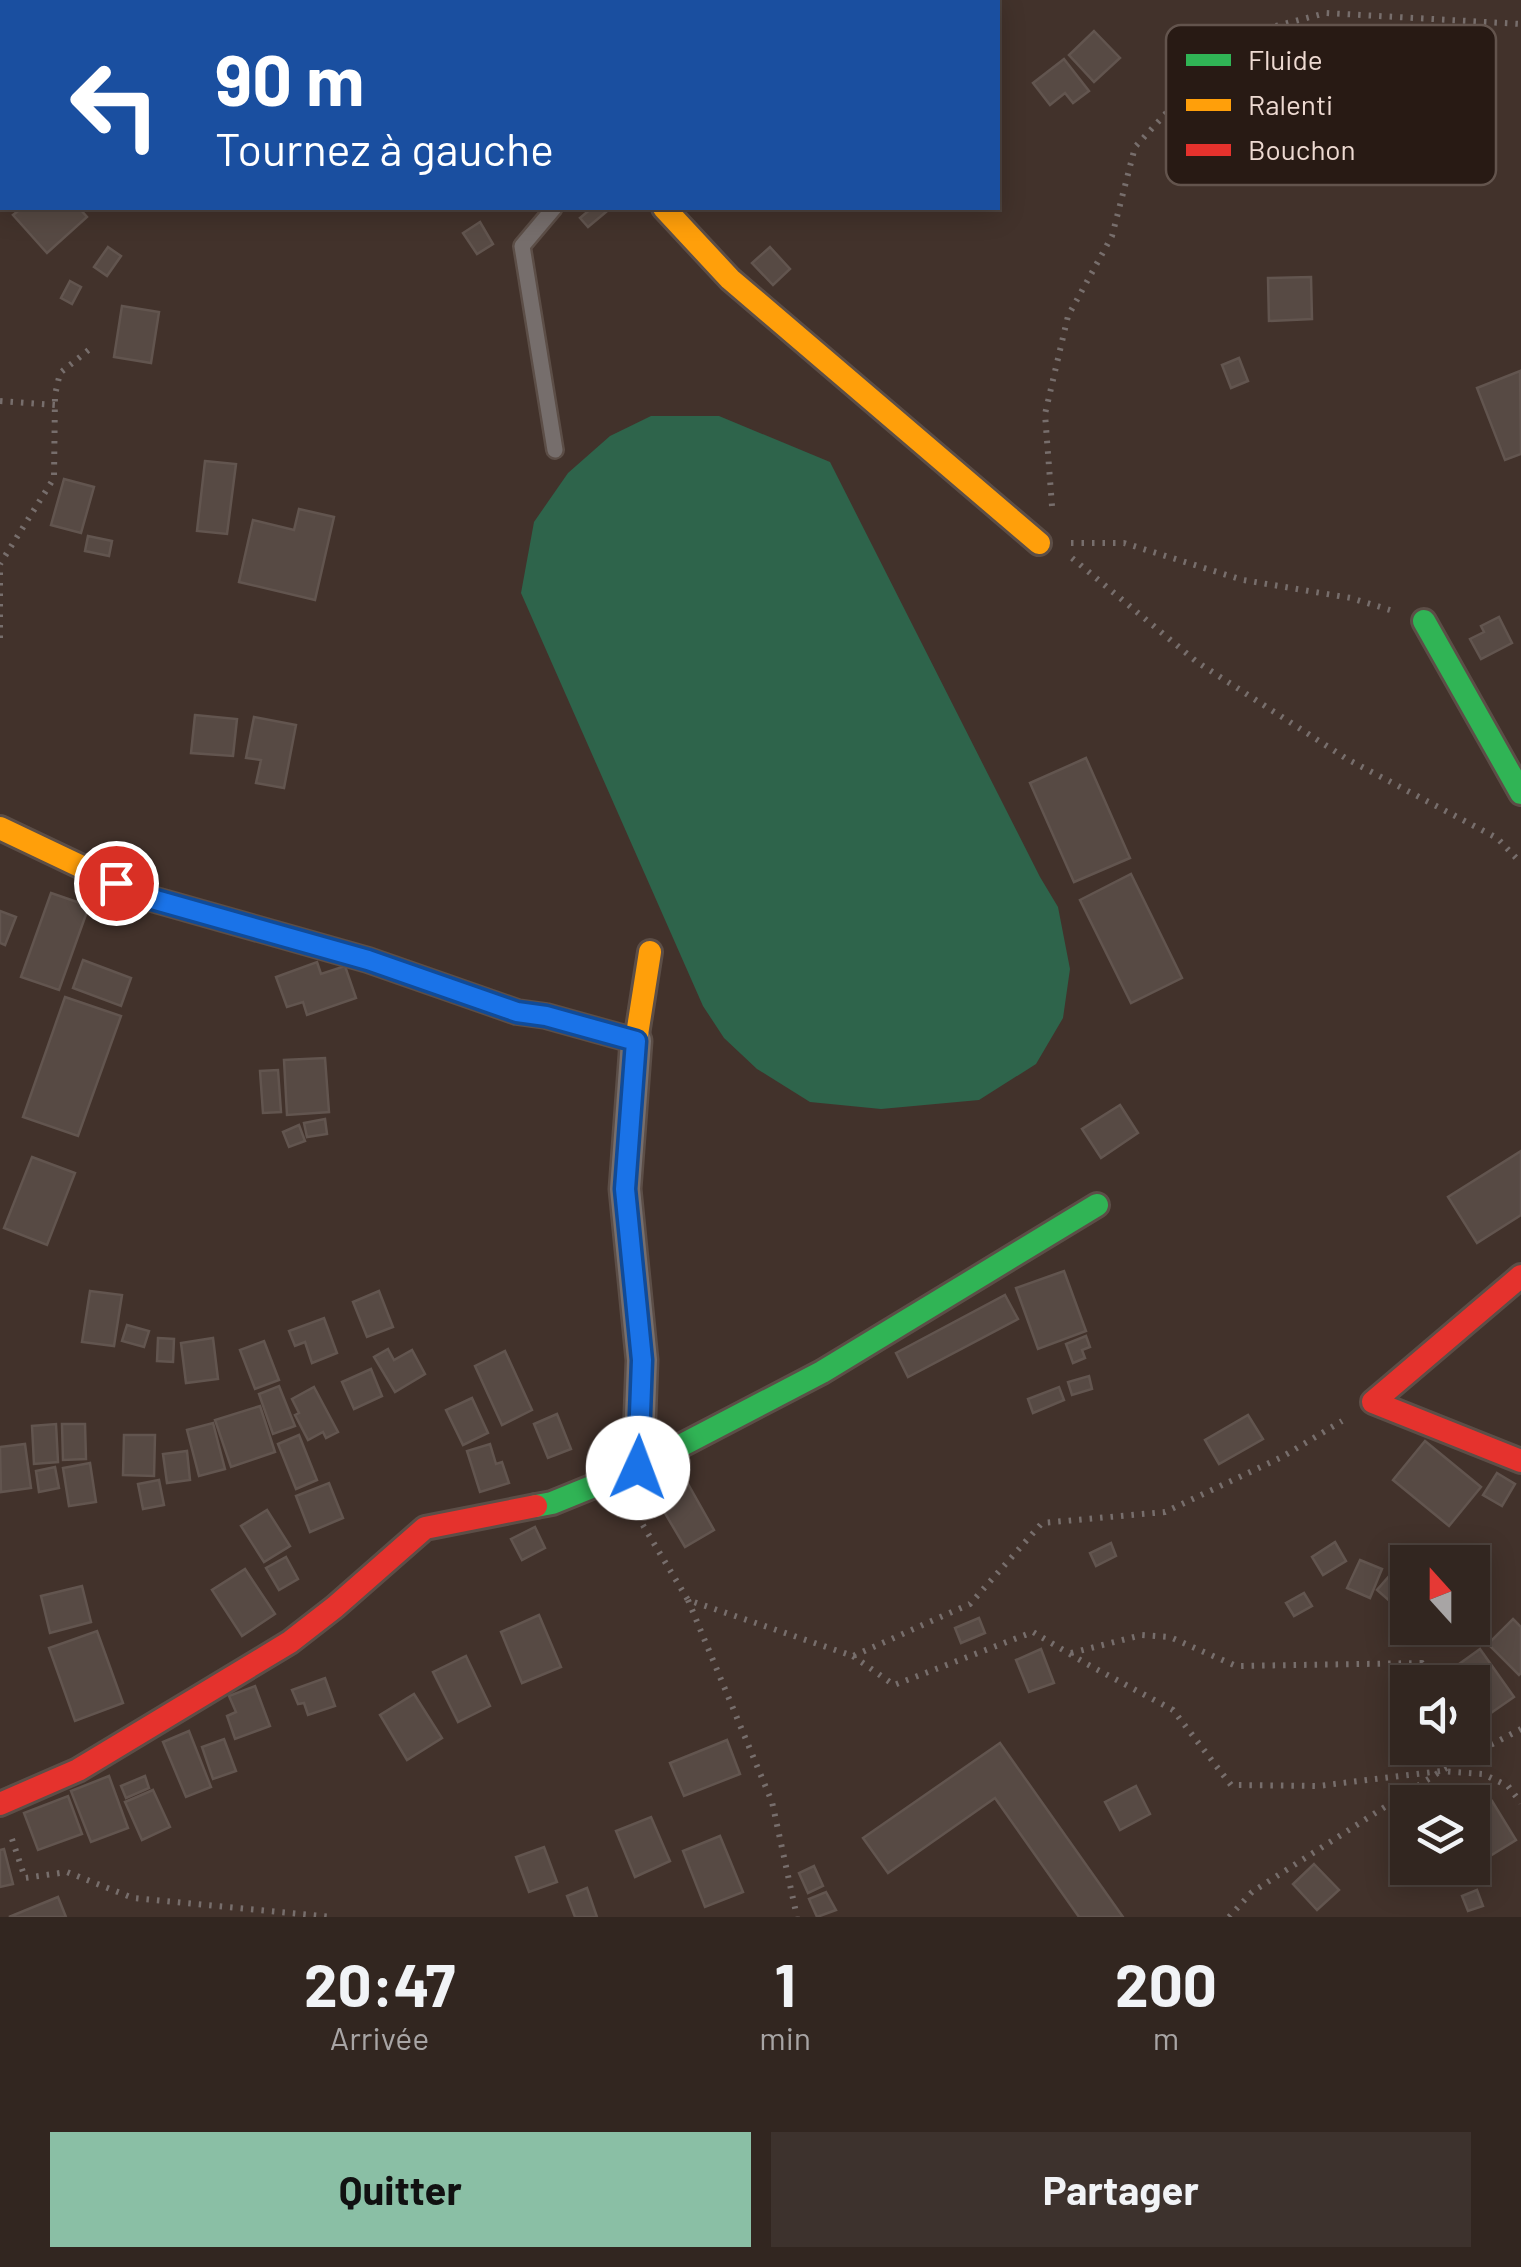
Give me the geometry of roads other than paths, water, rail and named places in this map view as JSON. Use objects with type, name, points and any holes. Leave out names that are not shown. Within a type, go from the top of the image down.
[{"type":"street","points":[[666,210],[730,279],[1038,543]]},
{"type":"street","points":[[1424,622],[1521,793]]},
{"type":"street","points":[[0,828],[145,897],[368,960],[517,1012],[636,1041]]},
{"type":"street","points":[[626,1473],[642,1360],[625,1189],[636,1041],[650,952]]},
{"type":"street","points":[[0,1804],[78,1770],[290,1642],[425,1528],[552,1503],[626,1473],[822,1372],[1097,1205]]},
{"type":"street","points":[[1521,1276],[1373,1402],[1521,1461]]},
{"type":"lane","points":[[552,210],[522,246],[555,450]]}]
